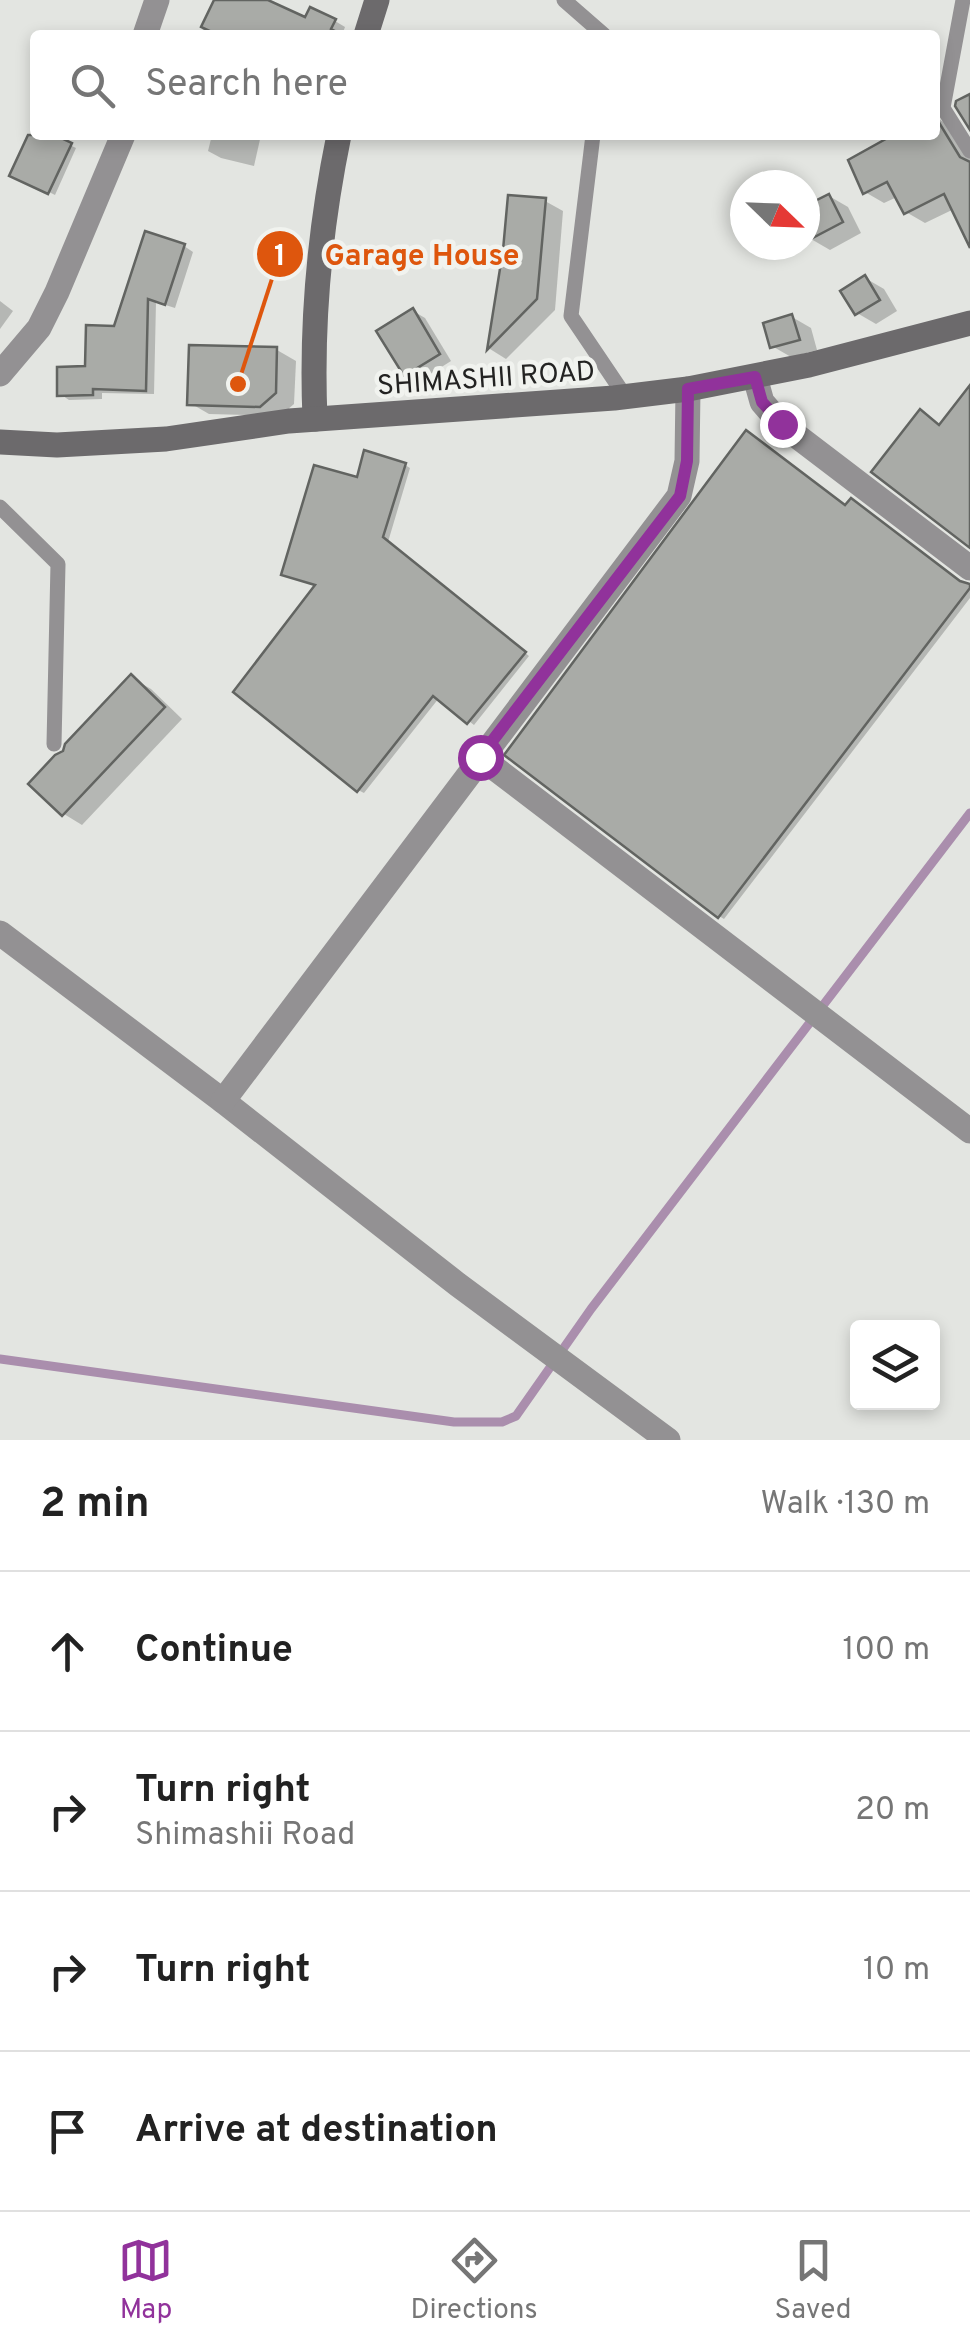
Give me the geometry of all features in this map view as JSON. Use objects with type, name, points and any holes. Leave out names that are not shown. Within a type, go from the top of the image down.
[{"type":"street","points":[[147,30],[157,0]]},
{"type":"street","points":[[368,30],[377,0]]},
{"type":"street","points":[[0,374],[39,328],[122,140]]},
{"type":"street","points":[[315,419],[318,284],[338,140]]},
{"type":"street","name":"SHIMASHII ROAD","points":[[0,442],[57,446],[166,439],[315,419],[688,389],[755,377],[970,323]]},
{"type":"street","points":[[755,377],[762,402],[782,424],[970,568]]},
{"type":"street","points":[[223,1101],[680,496],[687,461],[688,389]]},
{"type":"street","points":[[480,757],[970,1130]]},
{"type":"street","points":[[0,933],[668,1440]]},
{"type":"lane","points":[[564,0],[598,30]]},
{"type":"lane","points":[[963,0],[943,108],[970,151]]},
{"type":"lane","points":[[592,140],[571,316],[625,396]]},
{"type":"lane","points":[[0,507],[58,564],[54,744]]},
{"type":"building","points":[[214,0],[268,0],[305,17],[310,7],[336,19],[333,30],[201,27]]},
{"type":"building","points":[[970,94],[970,130],[955,106],[956,101]]},
{"type":"building","points":[[940,124],[960,157],[970,162],[970,248],[944,194],[904,214],[887,182],[863,194],[848,160],[884,140],[940,140]]},
{"type":"building","points":[[28,135],[30,140],[72,143],[48,194],[9,176]]},
{"type":"building","points":[[829,194],[843,222],[820,234],[820,198]]},
{"type":"building","points":[[508,195],[546,198],[537,299],[487,350],[503,250]]},
{"type":"building","points":[[145,231],[185,244],[165,305],[148,299],[146,391],[93,389],[93,395],[57,396],[57,367],[85,366],[86,325],[114,326]]},
{"type":"building","points":[[865,275],[880,300],[855,315],[840,291]]},
{"type":"building","points":[[413,308],[440,354],[404,376],[376,331]]},
{"type":"building","points":[[792,314],[800,340],[770,348],[763,323]]},
{"type":"building","points":[[189,345],[277,347],[276,393],[260,407],[187,405]]},
{"type":"building","points":[[970,385],[970,548],[871,472],[920,409],[939,425]]},
{"type":"building","points":[[746,430],[845,505],[851,498],[960,581],[970,584],[970,588],[718,918],[504,755]]},
{"type":"building","points":[[364,450],[406,463],[383,537],[526,652],[467,724],[433,696],[357,792],[233,692],[315,585],[281,575],[314,465],[357,477]]},
{"type":"building","points":[[131,674],[165,707],[62,816],[28,784]]},
{"type":"waterway","points":[[0,1359],[454,1422],[502,1422],[516,1416],[591,1309],[970,813]]},
{"type":"place","name":"Garage House","points":[[238,384]]},
{"type":"route","points":[[480,757],[680,496],[687,461],[688,389],[755,377],[762,402],[782,424]]}]
